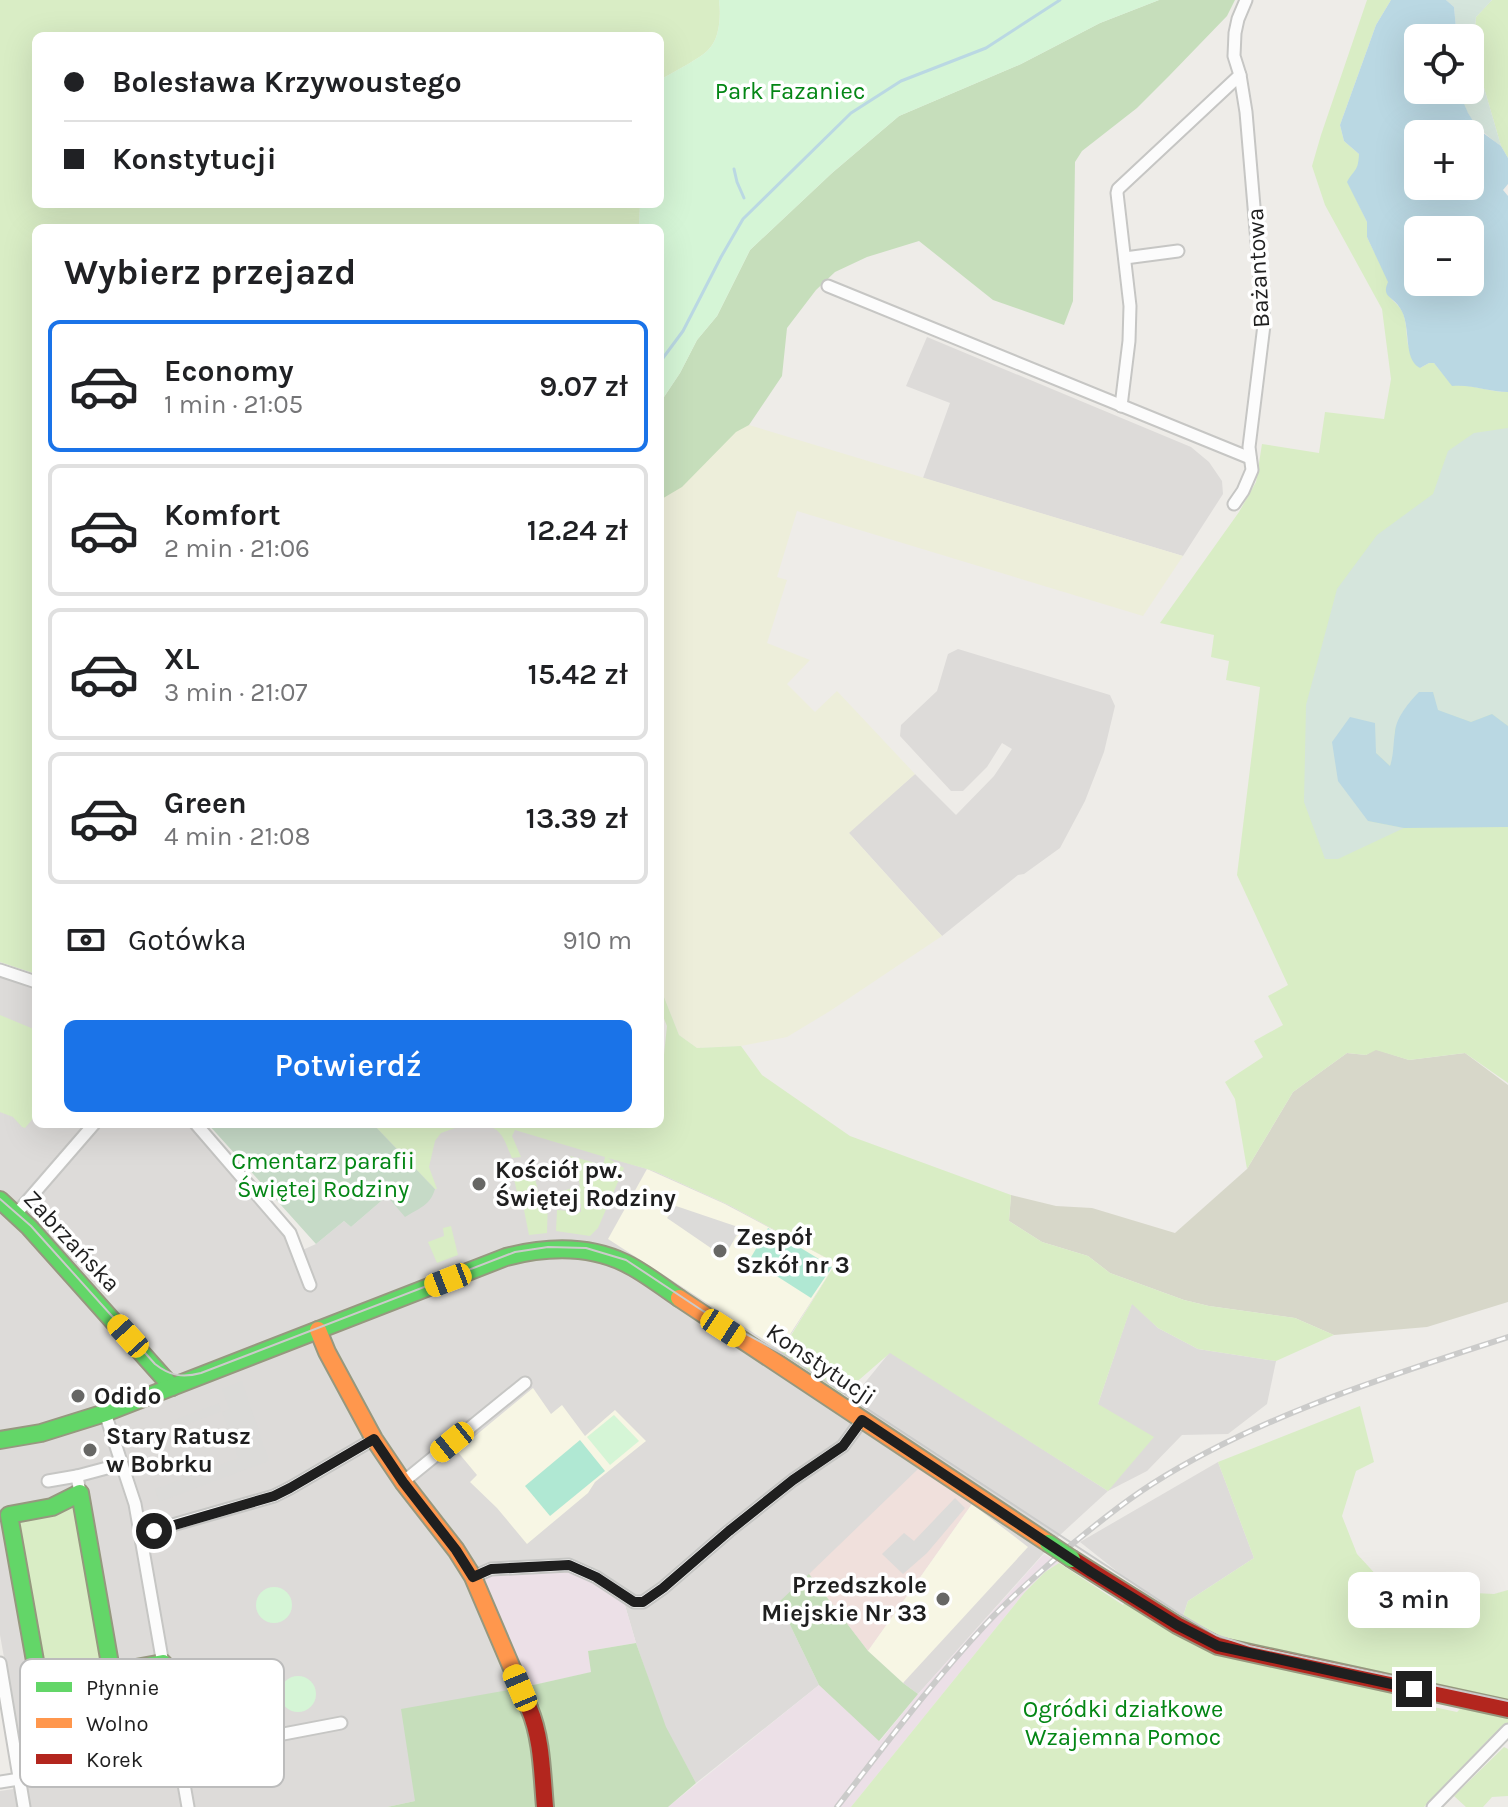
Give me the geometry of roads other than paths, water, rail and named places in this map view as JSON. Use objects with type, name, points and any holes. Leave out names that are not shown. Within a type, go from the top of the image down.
[{"type":"street","name":"Bażantowa","points":[[1234,504],[1252,470],[1249,447],[1264,325],[1250,148],[1240,75],[1234,56],[1238,19],[1246,0]]},
{"type":"street","points":[[1121,406],[1130,306],[1118,189],[1240,75]]},
{"type":"street","points":[[1125,258],[1178,251]]},
{"type":"street","points":[[828,286],[1250,458]]},
{"type":"street","points":[[0,970],[32,981]]},
{"type":"street","points":[[16,1214],[91,1128]]},
{"type":"street","points":[[199,1128],[290,1233],[310,1285]]},
{"type":"street","name":"Zabrzańska","points":[[0,1200],[36,1234],[172,1387]]},
{"type":"street","name":"Konstytucji","points":[[0,1440],[30,1437],[105,1413],[506,1257],[541,1250],[585,1251],[625,1263],[645,1275],[1072,1559],[1177,1625],[1218,1646],[1508,1709]]},
{"type":"street","points":[[318,1330],[374,1439],[473,1577],[535,1722],[545,1807]]},
{"type":"street","points":[[403,1482],[525,1383]]},
{"type":"street","points":[[105,1413],[135,1504],[162,1659]]},
{"type":"street","points":[[473,1577],[491,1569],[569,1565],[596,1577],[634,1602],[643,1602],[782,1488],[843,1446],[862,1420]]},
{"type":"street","points":[[141,1534],[274,1496],[374,1439]]},
{"type":"street","points":[[35,1659],[9,1515],[52,1507],[78,1484],[122,1464]]},
{"type":"street","points":[[48,1481],[78,1484]]},
{"type":"street","points":[[78,1484],[109,1659]]},
{"type":"street","points":[[0,1663],[20,1778],[0,1782]]},
{"type":"street","points":[[284,1734],[341,1723]]},
{"type":"street","points":[[1433,1807],[1508,1730]]},
{"type":"street","points":[[21,1787],[24,1807]]},
{"type":"street","points":[[184,1787],[188,1807]]},
{"type":"water","points":[[1391,0],[1446,0],[1454,7],[1456,24],[1404,24],[1404,104],[1464,104],[1473,120],[1404,120],[1404,200],[1484,200],[1484,134],[1501,146],[1508,158],[1508,184],[1503,190],[1508,196],[1508,392],[1452,386],[1434,363],[1420,368],[1414,364],[1404,315],[1387,294],[1388,282],[1367,237],[1367,222],[1347,182],[1357,167],[1359,154],[1344,141],[1340,125],[1376,25]]},
{"type":"water","points":[[1419,692],[1433,692],[1438,710],[1471,722],[1492,714],[1508,726],[1508,827],[1404,828],[1368,821],[1338,781],[1332,742],[1350,717],[1375,723],[1376,753],[1390,766],[1398,721]]},
{"type":"waterway","points":[[664,357],[683,331],[743,219],[851,113],[901,81],[986,48],[1060,0]]},
{"type":"waterway","points":[[734,169],[744,198]]},
{"type":"tram line","points":[[0,1199],[31,1226],[155,1364],[182,1376],[201,1373],[515,1252],[548,1247],[586,1248],[626,1260],[703,1311],[785,1355],[1216,1635],[1250,1646],[1508,1701]]},
{"type":"railway","points":[[837,1807],[928,1691],[995,1614],[1065,1550],[1141,1492],[1194,1460],[1280,1418],[1370,1383],[1508,1337]]},
{"type":"place","name":"Kościół pw. Świętej Rodziny","points":[[479,1184]]},
{"type":"place","name":"Zespół Szkół nr 3","points":[[720,1251]]},
{"type":"place","name":"Odido","points":[[78,1396]]},
{"type":"place","name":"Stary Ratusz w Bobrku","points":[[90,1450]]},
{"type":"place","name":"Przedszkole Miejskie Nr 33","points":[[943,1599]]},
{"type":"park label","name":"Park Fazaniec","points":[[790,91]]},
{"type":"park label","name":"Cmentarz parafii Świętej Rodziny","points":[[323,1175]]},
{"type":"park label","name":"Ogródki działkowe Wzajemna Pomoc","points":[[1123,1723]]}]
